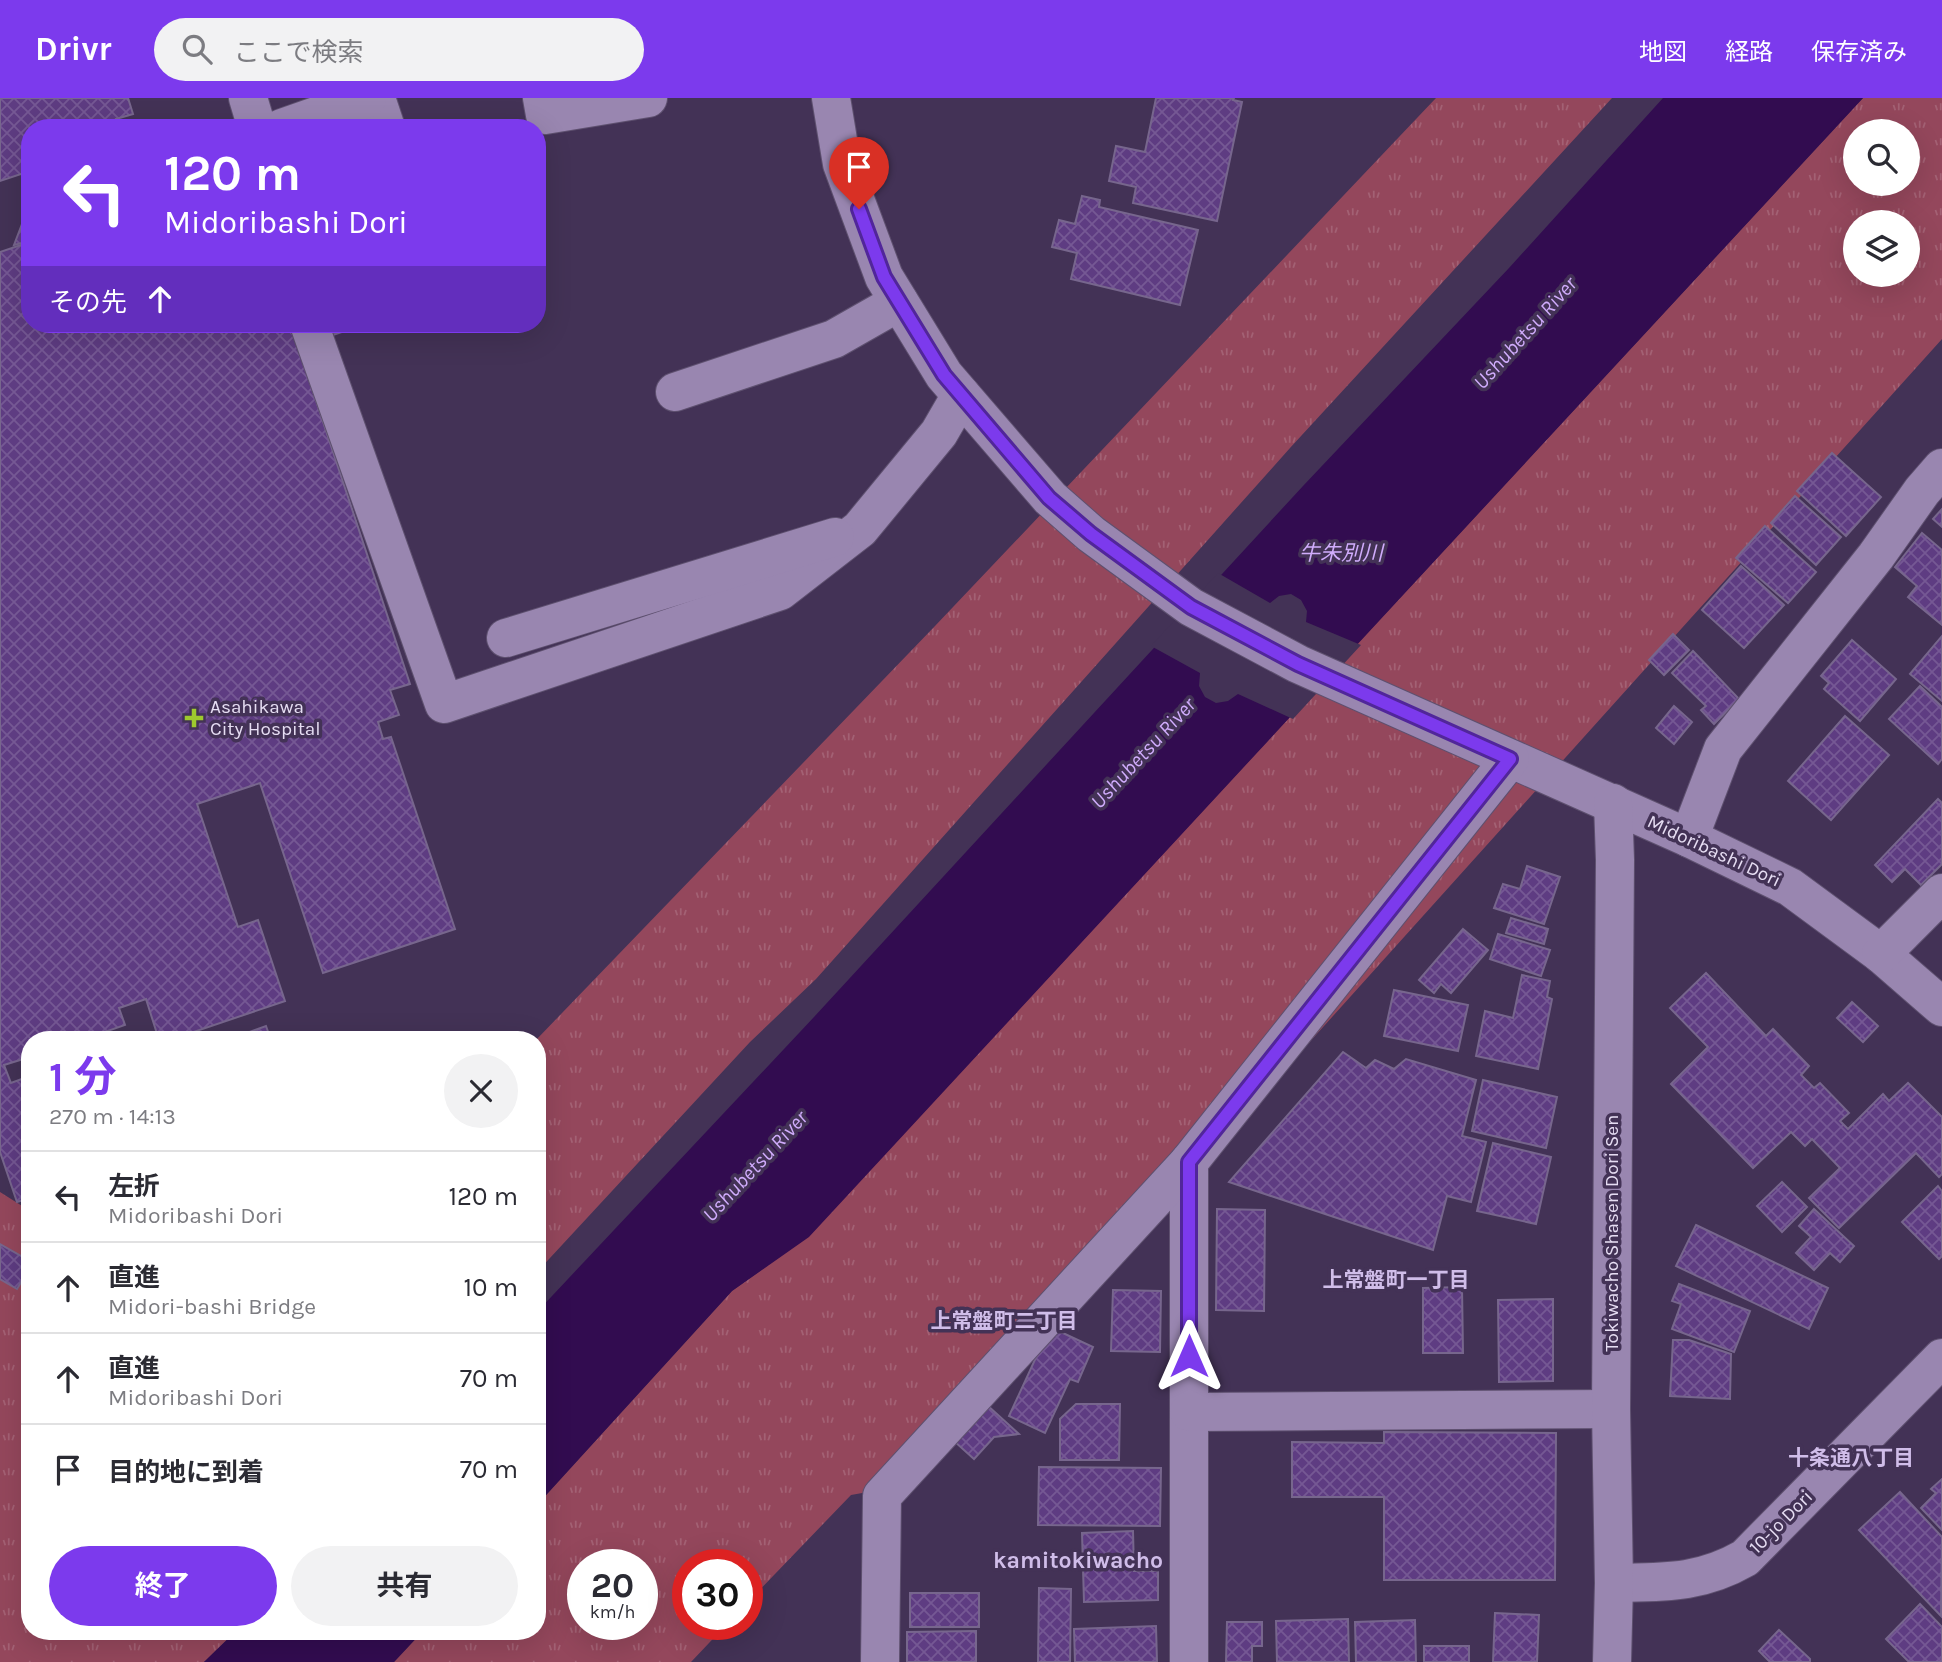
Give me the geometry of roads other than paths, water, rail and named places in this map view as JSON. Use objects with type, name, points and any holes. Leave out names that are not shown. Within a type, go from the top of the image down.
[{"type":"street","points":[[248,98],[254,119]]},
{"type":"street","points":[[308,119],[367,98]]},
{"type":"street","points":[[376,98],[383,119]]},
{"type":"street","points":[[542,98],[545,115],[648,98]]},
{"type":"street","points":[[312,333],[444,704],[780,590],[860,529],[939,433],[961,395],[944,375],[884,277],[842,164],[831,98]]},
{"type":"street","points":[[675,392],[834,339],[899,302]]},
{"type":"street","name":"Midoribashi Dori","points":[[961,395],[1049,498],[1091,534],[1191,607],[1298,664],[1613,803],[1790,887],[1881,954],[1942,1007]]},
{"type":"street","points":[[1689,838],[1723,748],[1876,556],[1922,491],[1942,468]]},
{"type":"street","points":[[506,638],[860,529]]},
{"type":"street","points":[[880,1662],[882,1496],[1189,1162],[1510,759]]},
{"type":"street","name":"Tokiwacho Shasen Dori Sen","points":[[1612,1662],[1613,803]]},
{"type":"street","points":[[1881,954],[1942,893]]},
{"type":"street","points":[[1189,1162],[1189,1662]]},
{"type":"street","name":"10-jo Dori","points":[[1614,1583],[1679,1581],[1704,1577],[1745,1558],[1942,1358]]},
{"type":"street","points":[[1189,1412],[1611,1409]]},
{"type":"water","name":"牛朱別川","points":[[1663,98],[1863,98],[809,1237],[732,1291],[546,1495],[546,1302],[814,1017],[1303,486],[1509,268]]},
{"type":"water","points":[[227,1640],[415,1640],[394,1662],[204,1662]]},
{"type":"place","name":"Asahikawa City Hospital","points":[[194,718]]},
{"type":"district","name":"上常盤町一丁目","points":[[1396,1280]]},
{"type":"district","name":"上常盤町二丁目","points":[[1004,1321]]},
{"type":"district","name":"十条通八丁目","points":[[1851,1458]]},
{"type":"district","name":"kamitokiwacho","points":[[1078,1560]]},
{"type":"water label","name":"Ushubetsu River","points":[[1525,333]]},
{"type":"water label","name":"Ushubetsu River","points":[[1143,753]]},
{"type":"water label","name":"Ushubetsu River","points":[[755,1166]]}]
